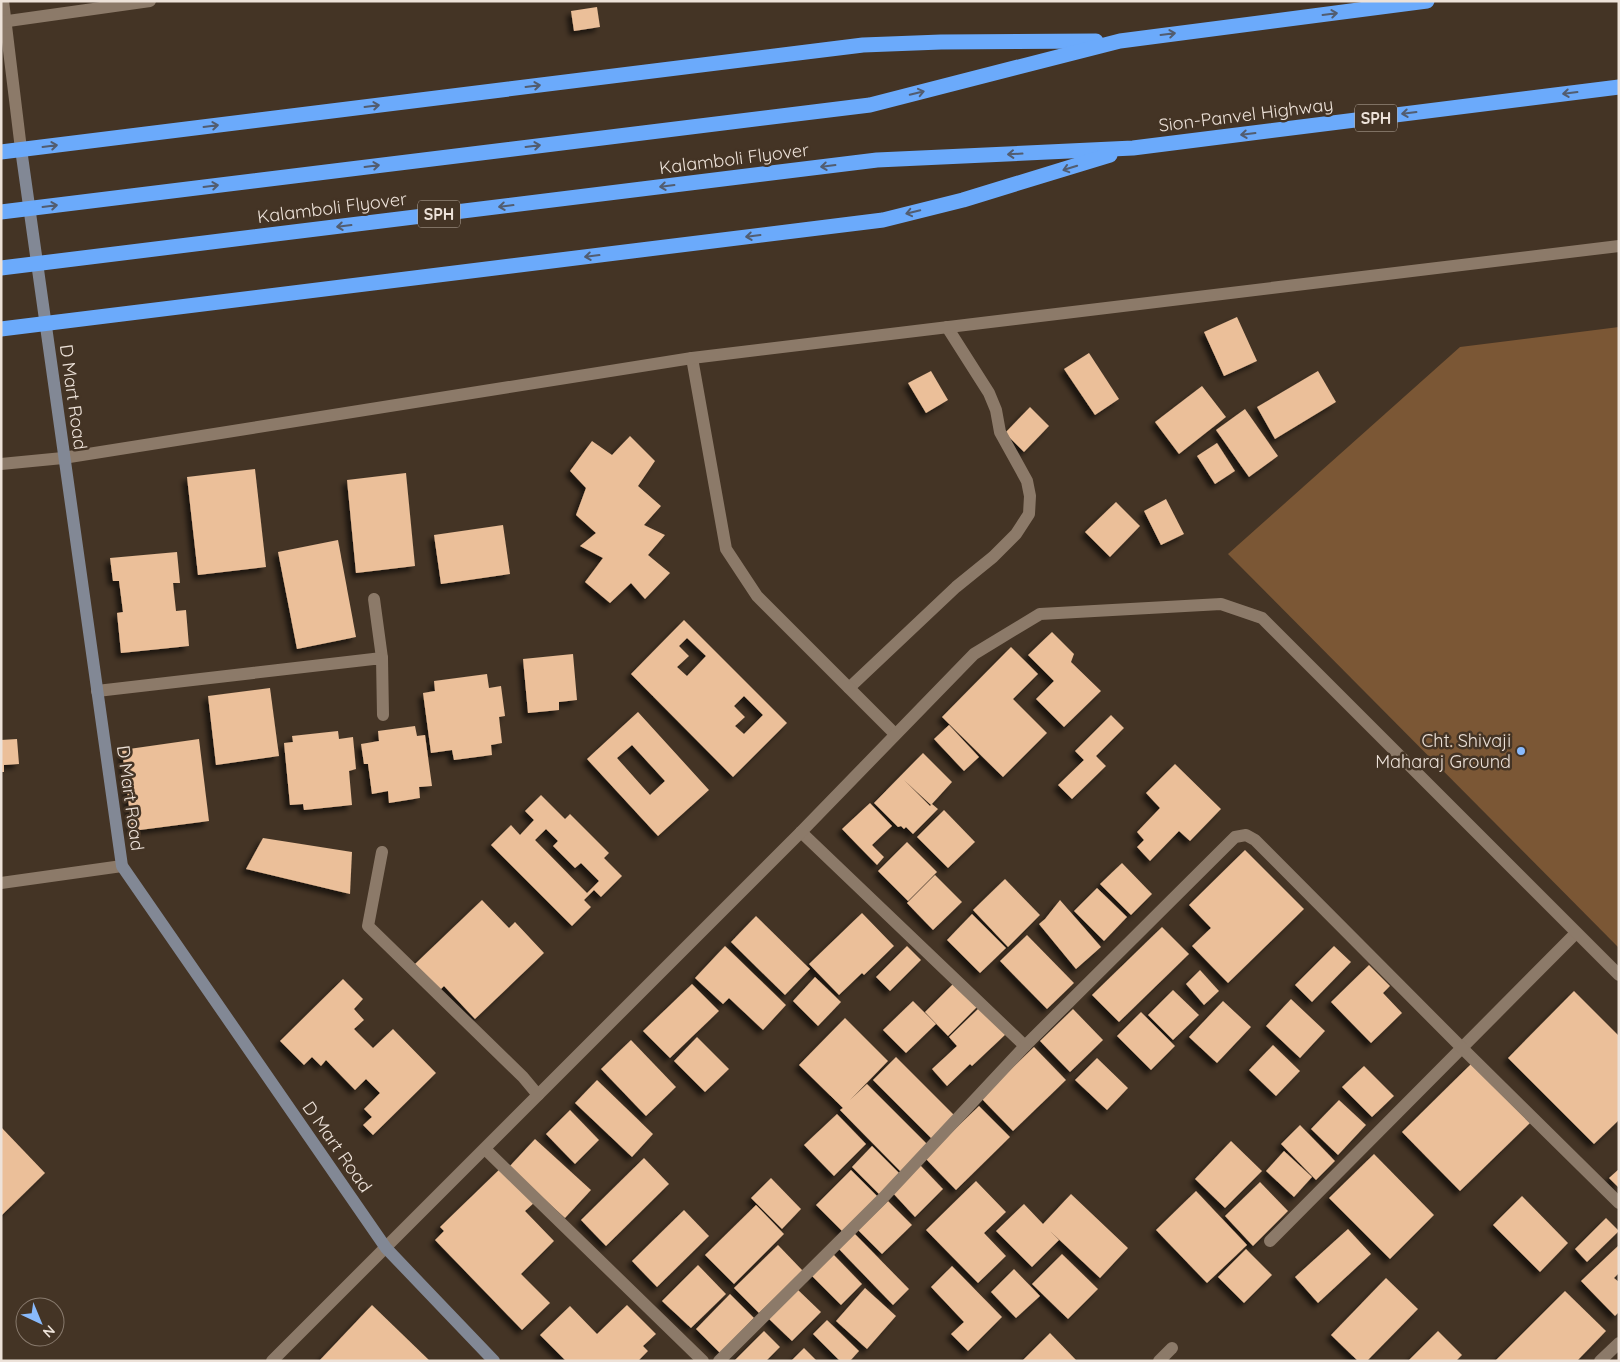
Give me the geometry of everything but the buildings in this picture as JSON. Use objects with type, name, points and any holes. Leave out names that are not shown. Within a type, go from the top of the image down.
[{"type":"highway","points":[[1,152],[863,45],[940,42],[1120,41],[1427,1]]},
{"type":"highway","name":"Kalamboli Flyover","points":[[1,212],[870,105],[1120,41]]},
{"type":"highway","name":"Sion-Panvel Highway","points":[[877,160],[1133,148],[1619,87]]},
{"type":"highway","points":[[1,329],[884,220],[963,200],[1133,148]]},
{"type":"highway","name":"Kalamboli Flyover","points":[[1,268],[877,160]]},
{"type":"main road","name":"D Mart Road","points":[[21,149],[63,458],[122,866],[386,1248],[494,1361]]},
{"type":"street","points":[[3,1],[3,22],[21,149]]},
{"type":"street","points":[[3,22],[150,1]]},
{"type":"street","points":[[1,464],[63,458],[692,358],[1619,246]]},
{"type":"street","points":[[849,688],[956,587],[993,557],[1016,534],[1029,514],[1030,496],[1027,481],[1000,432],[996,410],[989,393],[947,327]]},
{"type":"street","points":[[692,358],[726,548],[757,596],[895,734]]},
{"type":"street","points":[[374,599],[382,658],[384,715]]},
{"type":"street","points":[[272,1361],[801,832],[974,654],[1040,614],[1221,604],[1262,618],[1619,976]]},
{"type":"street","points":[[97,691],[382,658]]},
{"type":"street","points":[[801,832],[1025,1046]]},
{"type":"street","points":[[719,1361],[882,1199],[1025,1046],[1235,837],[1246,835],[1262,846],[1619,1203]]},
{"type":"street","points":[[382,852],[368,926],[538,1095]]},
{"type":"street","points":[[1,883],[122,866]]},
{"type":"street","points":[[1270,1241],[1576,933]]},
{"type":"street","points":[[484,1149],[703,1361]]},
{"type":"street","points":[[1600,1361],[1619,1343]]},
{"type":"street","points":[[1159,1361],[1172,1348]]},
{"type":"shaded area","name":"Cht. Shivaji Maharaj Ground","points":[[1619,327],[1619,948],[1228,554],[1460,347]]},
{"type":"place","name":"Cht. Shivaji Maharaj Ground","points":[[1521,751]]}]
